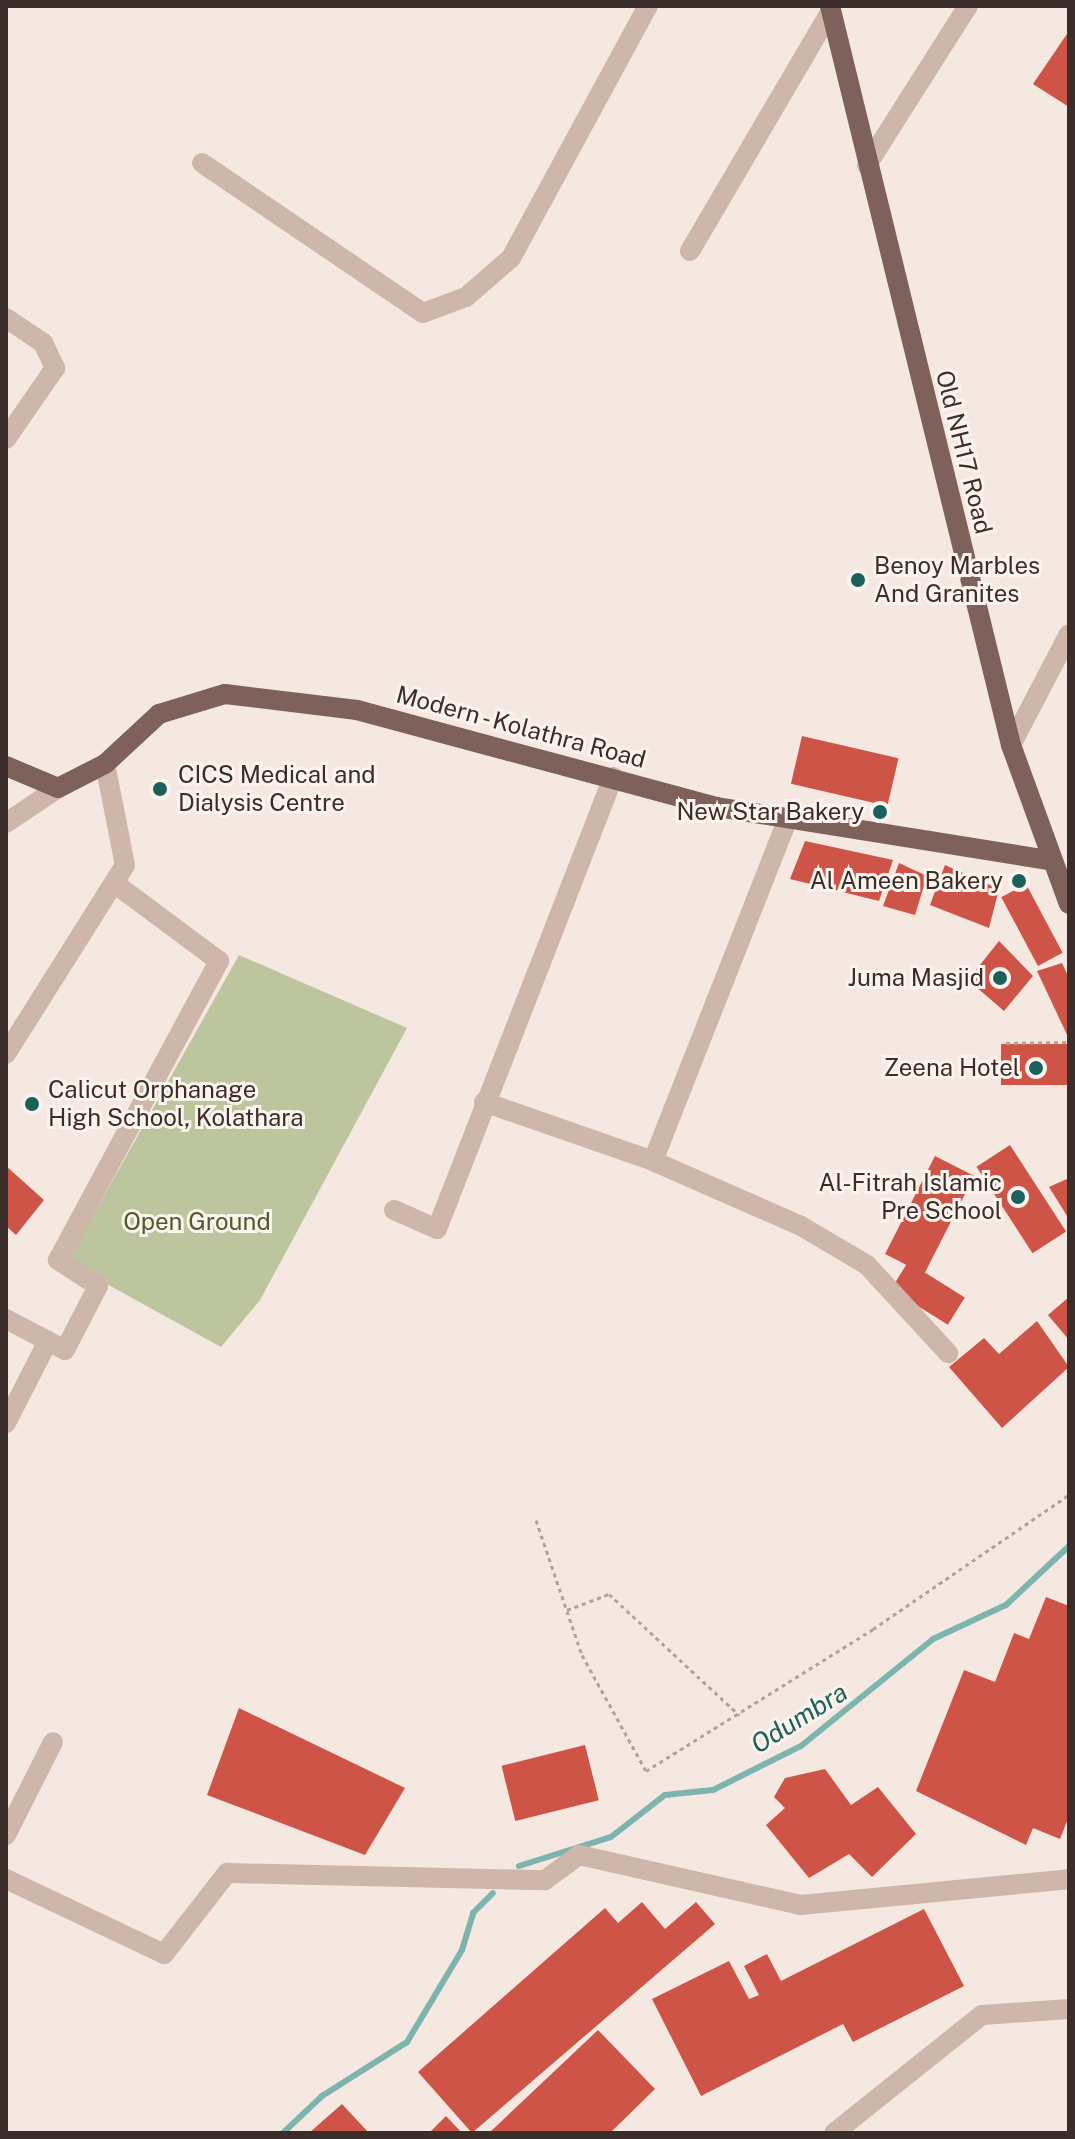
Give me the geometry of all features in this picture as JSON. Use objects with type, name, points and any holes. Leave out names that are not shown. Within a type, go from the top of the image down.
[{"type":"main road","name":"Old NH17 Road","points":[[830,8],[1011,745],[1049,860],[1069,904]]},
{"type":"main road","name":"Modern - Kolathra Road","points":[[58,788],[105,764],[159,714],[225,694],[357,710],[788,819],[1049,860]]},
{"type":"main road","points":[[6,766],[58,788]]},
{"type":"street","points":[[202,163],[423,313],[466,297],[511,258],[648,6]]},
{"type":"street","points":[[867,165],[968,6]]},
{"type":"street","points":[[690,251],[830,8]]},
{"type":"street","points":[[6,318],[43,343],[55,368],[6,439]]},
{"type":"street","points":[[1011,745],[1069,634]]},
{"type":"street","points":[[6,1054],[125,865],[105,764]]},
{"type":"street","points":[[394,1210],[437,1229],[613,777]]},
{"type":"street","points":[[6,823],[58,788]]},
{"type":"street","points":[[653,1161],[788,819]]},
{"type":"street","points":[[6,1319],[65,1350],[98,1286],[58,1260],[219,961],[114,883]]},
{"type":"street","points":[[484,1102],[653,1161],[801,1226],[867,1265],[948,1353]]},
{"type":"street","points":[[6,1423],[48,1341]]},
{"type":"street","points":[[6,1835],[53,1742]]},
{"type":"street","points":[[6,1879],[164,1954],[227,1873],[545,1880],[579,1855],[801,1905],[1069,1879]]},
{"type":"street","points":[[834,2133],[982,2015],[1069,2009]]},
{"type":"path","points":[[1006,1043],[1069,1042]]},
{"type":"path","points":[[536,1520],[582,1655],[646,1771],[739,1715],[1069,1495]]},
{"type":"path","points":[[567,1610],[609,1594],[739,1715]]},
{"type":"green space","name":"Open Ground","points":[[239,955],[407,1028],[260,1300],[221,1347],[67,1262]]},
{"type":"building","points":[[1069,31],[1069,107],[1033,84]]},
{"type":"building","points":[[802,736],[898,758],[887,806],[791,784]]},
{"type":"building","points":[[805,841],[893,860],[879,901],[790,879]]},
{"type":"building","points":[[899,863],[927,876],[915,915],[883,906]]},
{"type":"building","points":[[945,865],[999,889],[989,928],[930,905]]},
{"type":"building","points":[[1026,884],[1063,953],[1038,966],[1001,897]]},
{"type":"building","name":"Juma Masjid","points":[[999,941],[1033,976],[1004,1011],[968,980]]},
{"type":"building","points":[[1062,963],[1069,978],[1069,1039],[1037,971]]},
{"type":"building","name":"Zeena Hotel","points":[[1001,1044],[1069,1044],[1069,1085],[1001,1085]]},
{"type":"building","points":[[1010,1145],[1066,1231],[1033,1253],[976,1167]]},
{"type":"building","points":[[935,1156],[974,1176],[924,1274],[885,1254]]},
{"type":"building","points":[[6,1166],[44,1200],[16,1235],[6,1226]]},
{"type":"building","points":[[1069,1178],[1069,1219],[1049,1187]]},
{"type":"building","points":[[908,1262],[965,1298],[948,1325],[891,1289]]},
{"type":"building","points":[[1069,1297],[1069,1340],[1048,1315]]},
{"type":"building","points":[[1037,1321],[1069,1367],[1002,1428],[949,1367],[984,1338],[999,1354]]},
{"type":"building","points":[[1046,1597],[1069,1606],[1069,1816],[1060,1839],[1033,1828],[1026,1845],[916,1791],[964,1670],[995,1682],[1014,1633],[1029,1639]]},
{"type":"building","points":[[239,1708],[405,1788],[365,1855],[207,1795]]},
{"type":"building","points":[[585,1745],[599,1800],[515,1821],[502,1766]]},
{"type":"building","points":[[825,1769],[851,1805],[878,1787],[916,1834],[872,1877],[849,1854],[809,1878],[766,1825],[785,1808],[774,1797],[785,1778]]},
{"type":"building","points":[[642,1902],[665,1929],[696,1902],[715,1924],[472,2133],[418,2072],[605,1908],[618,1923]]},
{"type":"building","points":[[924,1909],[964,1986],[853,2042],[843,2024],[701,2096],[652,1999],[729,1961],[749,1999],[759,1995],[744,1966],[767,1954],[781,1981]]},
{"type":"building","points":[[598,2030],[655,2089],[610,2133],[489,2133]]},
{"type":"building","points":[[342,2104],[369,2133],[309,2133]]},
{"type":"building","points":[[446,2116],[462,2133],[429,2133]]},
{"type":"waterway","name":"Odumbra","points":[[519,1866],[611,1837],[665,1795],[713,1790],[801,1746],[933,1639],[1006,1605],[1069,1546]]},
{"type":"waterway","name":"Odumbra","points":[[283,2133],[322,2096],[407,2042],[462,1950],[473,1913],[493,1893]]},
{"type":"place","name":"Benoy Marbles And Granites","points":[[858,580]]},
{"type":"place","name":"CICS Medical and Dialysis Centre","points":[[160,789]]},
{"type":"place","name":"New Star Bakery","points":[[880,812]]},
{"type":"place","name":"Al Ameen Bakery","points":[[1019,881]]},
{"type":"place","name":"Juma Masjid","points":[[1000,978]]},
{"type":"place","name":"Zeena Hotel","points":[[1036,1068]]},
{"type":"place","name":"Calicut Orphanage High School, Kolathara","points":[[32,1104]]},
{"type":"place","name":"Al-Fitrah Islamic Pre School","points":[[1018,1197]]}]
